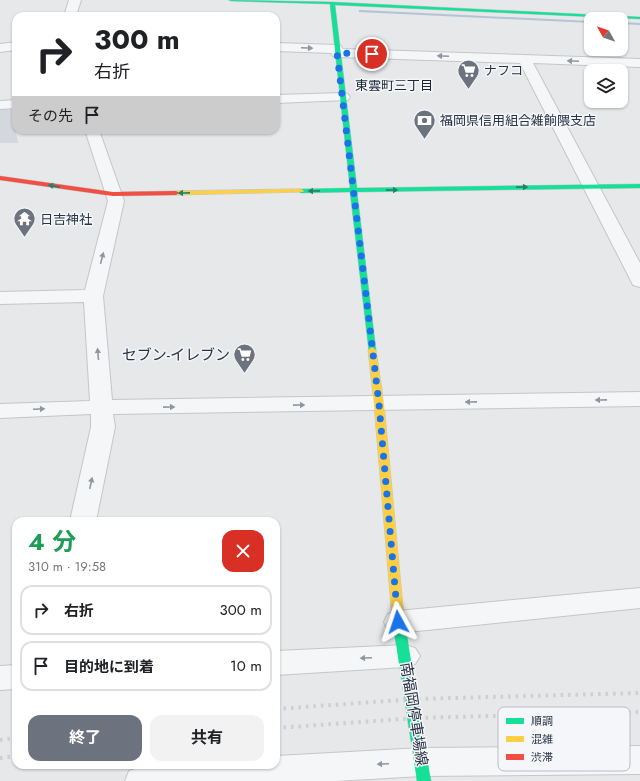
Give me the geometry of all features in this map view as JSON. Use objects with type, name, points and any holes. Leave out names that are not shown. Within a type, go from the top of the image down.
[{"type":"main road","points":[[231,0],[399,3],[640,18]]},
{"type":"main road","name":"南福岡停車場線","points":[[332,2],[379,404],[398,622],[405,656],[423,771]]},
{"type":"main road","points":[[0,178],[113,194],[640,186]]},
{"type":"street","points":[[71,12],[75,0]]},
{"type":"street","points":[[306,0],[332,2]]},
{"type":"street","points":[[0,48],[12,46]]},
{"type":"street","points":[[280,47],[337,51],[640,63]]},
{"type":"street","points":[[524,59],[640,281]]},
{"type":"street","points":[[280,99],[343,97]]},
{"type":"street","points":[[0,105],[12,104]]},
{"type":"street","points":[[84,517],[103,426],[93,296],[116,201],[93,134]]},
{"type":"street","points":[[0,298],[93,296]]},
{"type":"street","points":[[0,411],[102,407],[640,399]]},
{"type":"street","points":[[398,622],[640,598]]},
{"type":"street","points":[[280,663],[405,656]]},
{"type":"street","points":[[0,678],[12,677]]},
{"type":"street","points":[[630,761],[640,760]]},
{"type":"street","points":[[141,781],[230,773],[423,771],[498,767]]},
{"type":"shaded area","points":[[12,107],[12,134],[16,134],[18,143],[0,143],[0,108]]},
{"type":"waterway","points":[[361,11],[584,22]]},
{"type":"waterway","points":[[628,23],[640,24]]},
{"type":"railway","points":[[280,709],[415,699],[640,693]]},
{"type":"railway","points":[[630,712],[640,712]]},
{"type":"railway","points":[[280,728],[417,718],[498,716]]},
{"type":"railway","points":[[0,740],[12,738]]},
{"type":"railway","points":[[0,758],[12,756]]},
{"type":"traffic: fast","points":[[231,0],[332,3],[640,18]]},
{"type":"traffic: fast","points":[[332,3],[372,350]]},
{"type":"traffic: fast","points":[[301,191],[640,186]]},
{"type":"traffic: fast","points":[[398,618],[424,781]]},
{"type":"traffic: slow","points":[[176,193],[301,191]]},
{"type":"traffic: slow","points":[[372,350],[379,404],[398,618]]},
{"type":"traffic: jam","points":[[0,178],[113,194],[176,193]]},
{"type":"place","name":"ナフコ","points":[[468,90]]},
{"type":"place","name":"福岡県信用組合雑餉隈支店","points":[[425,140]]},
{"type":"place","name":"日吉神社","points":[[24,238]]},
{"type":"place","name":"セブン-イレブン","points":[[245,374]]},
{"type":"district","name":"東雲町三丁目","points":[[394,85]]},
{"type":"route","points":[[372,54],[337,53],[379,404],[398,622]]}]
